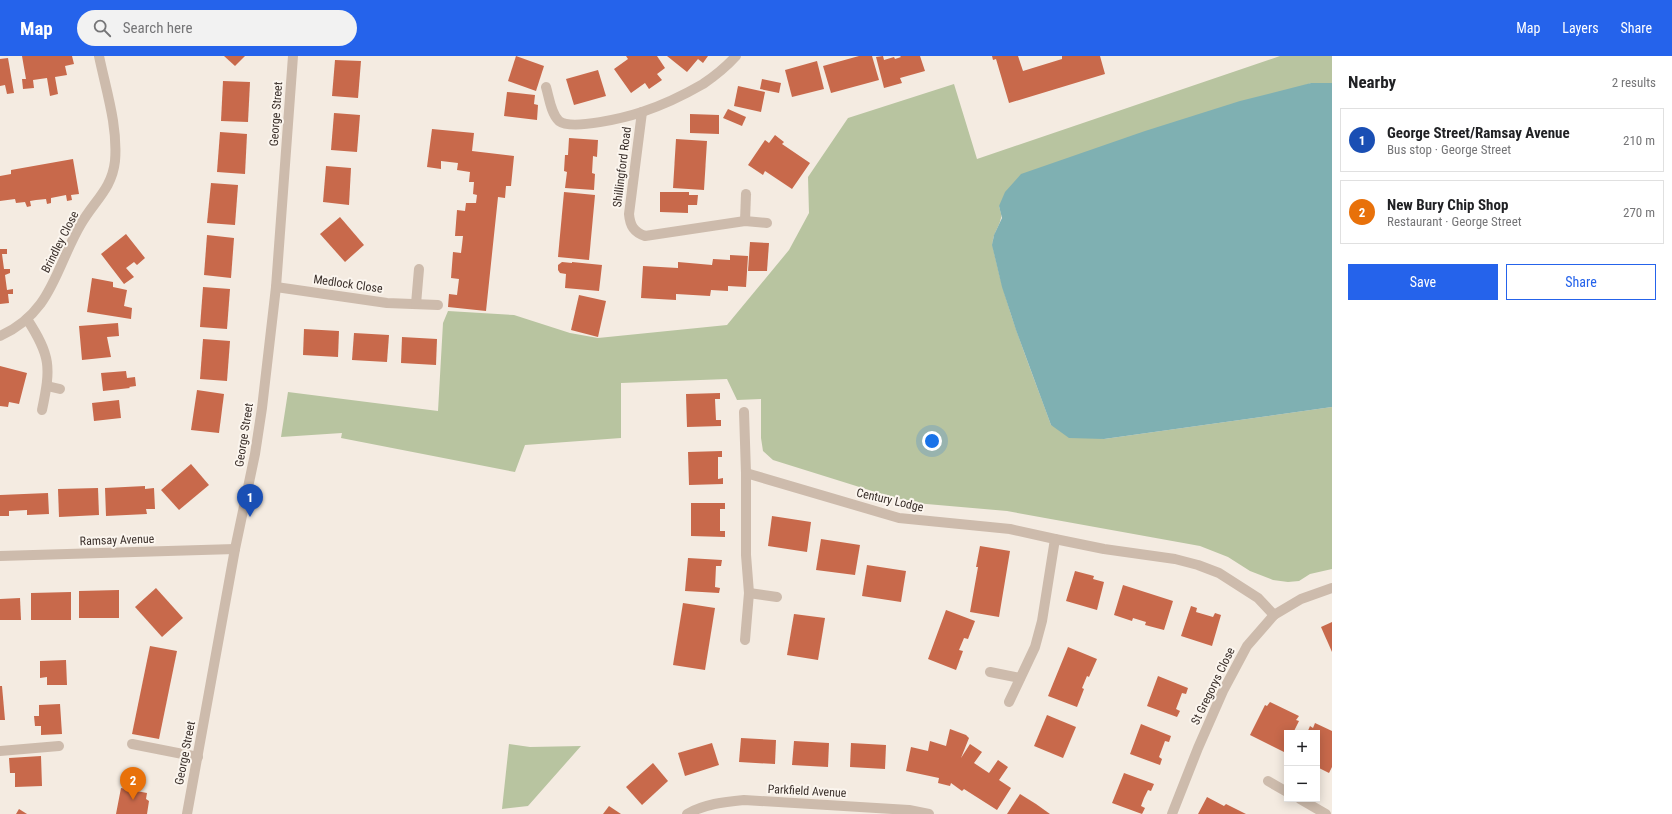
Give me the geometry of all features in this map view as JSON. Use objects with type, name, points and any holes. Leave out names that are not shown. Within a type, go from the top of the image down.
[{"type":"street","name":"Brindley Close","points":[[0,336],[26,319],[43,302],[54,283],[82,222],[104,194],[111,178],[115,161],[114,125],[99,56]]},
{"type":"street","name":"George Street","points":[[187,814],[235,549],[255,454],[262,408],[276,287],[293,56]]},
{"type":"street","name":"Shillingford Road","points":[[546,87],[555,116],[560,122],[570,125],[600,122],[642,112],[678,97],[705,83],[727,66],[736,56]]},
{"type":"street","name":"Shillingford Road","points":[[642,112],[629,214],[630,222],[634,229],[645,236],[745,221],[767,223]]},
{"type":"street","points":[[745,221],[746,194]]},
{"type":"street","points":[[416,304],[419,270]]},
{"type":"street","name":"Medlock Close","points":[[276,287],[387,303],[438,305]]},
{"type":"street","points":[[26,319],[39,339],[48,365],[47,386],[42,410]]},
{"type":"street","points":[[47,386],[60,389]]},
{"type":"street","points":[[744,412],[746,555],[749,593],[745,640]]},
{"type":"street","name":"Century Lodge","points":[[746,473],[899,518],[925,522],[990,526],[1104,549],[1175,558],[1219,573],[1258,598],[1274,615]]},
{"type":"street","points":[[1009,702],[1035,647],[1042,621],[1055,539]]},
{"type":"street","name":"Ramsay Avenue","points":[[0,556],[235,549]]},
{"type":"street","name":"St Gregorys Close","points":[[1172,814],[1198,748],[1234,669],[1252,640],[1274,615],[1301,599],[1332,588]]},
{"type":"street","points":[[749,593],[777,597]]},
{"type":"street","points":[[990,672],[1020,678]]},
{"type":"street","points":[[132,744],[198,757]]},
{"type":"street","points":[[0,751],[59,746]]},
{"type":"street","points":[[1268,781],[1284,790]]},
{"type":"street","name":"Parkfield Avenue","points":[[687,814],[707,805],[744,800],[909,810],[928,814]]},
{"type":"street","points":[[1305,802],[1326,814]]},
{"type":"green space","points":[[1280,56],[1332,56],[1332,83],[1311,83],[999,206],[1001,217],[993,239],[993,247],[1011,315],[1051,425],[1104,439],[1332,407],[1332,569],[1310,574],[1299,581],[1288,582],[1273,580],[1250,571],[1228,557],[1200,546],[1007,511],[915,503],[773,460],[763,451],[761,438],[761,399],[737,400],[727,379],[621,383],[621,438],[525,445],[515,472],[341,438],[342,433],[281,437],[288,392],[438,411],[443,323],[448,311],[514,315],[570,333],[598,338],[727,325],[789,250],[809,213],[808,177],[848,118],[954,84],[977,159]]},
{"type":"green space","points":[[509,744],[530,747],[581,746],[528,806],[502,809]]},
{"type":"water","points":[[1311,83],[1332,83],[1332,407],[1104,439],[1069,438],[1051,425],[1002,287],[992,245],[994,235],[1002,218],[999,206],[1005,192],[1021,174],[1145,131],[1240,101]]},
{"type":"building","points":[[22,56],[72,56],[74,64],[65,66],[67,75],[55,77],[58,94],[50,96],[47,78],[33,80],[34,88],[23,89],[22,79],[26,79]]},
{"type":"building","points":[[224,56],[245,56],[235,66]]},
{"type":"building","points":[[516,56],[544,66],[536,91],[508,81]]},
{"type":"building","points":[[626,56],[657,56],[665,68],[657,74],[662,80],[649,89],[645,83],[631,93],[614,69],[628,59]]},
{"type":"building","points":[[667,56],[708,56],[703,63],[698,59],[687,72]]},
{"type":"building","points":[[859,56],[872,56],[879,80],[831,93],[823,66]]},
{"type":"building","points":[[883,56],[884,60],[894,57],[895,59],[901,57],[900,56],[920,56],[925,71],[900,78],[902,83],[884,88],[876,57]]},
{"type":"building","points":[[992,56],[1018,56],[1023,71],[1062,59],[1062,56],[1100,56],[1105,74],[1009,103],[996,59],[993,60]]},
{"type":"building","points":[[8,58],[14,93],[7,94],[5,85],[0,86],[0,59]]},
{"type":"building","points":[[335,60],[361,61],[358,98],[332,96]]},
{"type":"building","points":[[817,61],[824,89],[792,97],[785,70]]},
{"type":"building","points":[[598,70],[606,96],[574,105],[566,79]]},
{"type":"building","points":[[762,79],[781,83],[779,93],[760,89]]},
{"type":"building","points":[[223,81],[250,82],[248,122],[221,121]]},
{"type":"building","points":[[738,86],[765,92],[761,112],[734,106]]},
{"type":"building","points":[[507,92],[535,95],[534,104],[538,105],[537,120],[504,116]]},
{"type":"building","points":[[728,109],[746,117],[742,126],[723,118]]},
{"type":"building","points":[[334,113],[360,115],[357,152],[331,150]]},
{"type":"building","points":[[690,114],[719,115],[719,134],[690,133]]},
{"type":"building","points":[[432,129],[474,133],[472,151],[514,156],[511,186],[506,186],[505,198],[498,197],[486,311],[448,307],[449,294],[457,295],[459,279],[451,278],[453,252],[461,253],[463,236],[455,236],[457,210],[465,211],[466,203],[476,203],[477,195],[473,194],[474,182],[469,182],[470,172],[457,170],[458,163],[441,161],[441,169],[427,167]]},
{"type":"building","points":[[220,132],[247,134],[245,174],[217,172]]},
{"type":"building","points":[[775,135],[784,142],[782,144],[810,163],[792,189],[765,171],[763,175],[748,165],[765,140],[769,143]]},
{"type":"building","points":[[569,138],[598,140],[597,157],[593,156],[592,173],[595,174],[594,190],[565,188],[567,172],[564,171],[565,155],[568,155]]},
{"type":"building","points":[[676,139],[707,141],[704,190],[673,188]]},
{"type":"building","points":[[73,159],[79,194],[71,195],[72,200],[67,201],[66,195],[51,198],[51,203],[47,204],[46,199],[30,201],[31,206],[27,207],[25,202],[16,203],[15,199],[0,201],[0,176],[11,174],[11,170]]},
{"type":"building","points":[[326,166],[351,168],[349,205],[323,202]]},
{"type":"building","points":[[211,183],[238,185],[235,225],[207,223]]},
{"type":"building","points":[[564,192],[595,195],[589,260],[558,257]]},
{"type":"building","points":[[660,192],[689,192],[689,195],[698,195],[697,205],[688,205],[688,213],[660,212]]},
{"type":"building","points":[[340,217],[364,245],[345,262],[320,234]]},
{"type":"building","points":[[126,234],[145,258],[137,265],[134,262],[126,268],[134,277],[124,284],[101,254]]},
{"type":"building","points":[[207,235],[234,238],[231,278],[204,275]]},
{"type":"building","points":[[750,242],[769,243],[767,271],[748,271]]},
{"type":"building","points":[[0,249],[7,249],[7,254],[2,254],[4,269],[10,269],[10,273],[5,275],[7,290],[13,289],[13,294],[8,294],[9,303],[0,304]]},
{"type":"building","points":[[730,255],[748,256],[746,287],[728,286],[728,291],[711,290],[710,296],[676,294],[676,300],[641,298],[643,266],[678,268],[678,262],[712,265],[713,259],[730,260]]},
{"type":"building","points":[[562,262],[602,265],[599,291],[565,288],[566,274],[560,273],[558,270],[558,265]]},
{"type":"building","points":[[92,278],[113,282],[113,287],[127,290],[124,306],[132,308],[131,319],[87,312]]},
{"type":"building","points":[[203,287],[230,289],[227,329],[200,327]]},
{"type":"building","points":[[579,295],[606,301],[598,337],[571,330]]},
{"type":"building","points":[[118,323],[119,336],[107,337],[111,357],[82,360],[79,326]]},
{"type":"building","points":[[304,329],[339,331],[338,357],[303,355]]},
{"type":"building","points":[[354,333],[389,335],[387,362],[352,360]]},
{"type":"building","points":[[402,337],[437,339],[436,365],[401,363]]},
{"type":"building","points":[[203,339],[230,341],[227,381],[200,379]]},
{"type":"building","points":[[0,366],[27,373],[19,404],[9,402],[8,407],[0,406]]},
{"type":"building","points":[[126,371],[127,378],[135,377],[136,386],[103,391],[101,373]]},
{"type":"building","points":[[197,390],[224,394],[219,433],[191,430]]},
{"type":"building","points":[[720,393],[720,399],[715,399],[716,420],[721,420],[721,426],[687,427],[686,394]]},
{"type":"building","points":[[119,400],[121,418],[94,421],[92,403]]},
{"type":"building","points":[[722,451],[722,457],[718,457],[718,479],[723,478],[723,484],[689,485],[688,452]]},
{"type":"building","points":[[191,464],[209,485],[179,510],[161,490]]},
{"type":"building","points":[[145,486],[145,489],[154,488],[155,509],[146,509],[147,514],[106,516],[105,488]]},
{"type":"building","points":[[98,488],[99,515],[59,517],[58,489]]},
{"type":"building","points":[[48,493],[49,514],[27,515],[27,510],[9,511],[9,516],[0,516],[0,495]]},
{"type":"building","points":[[691,503],[725,503],[725,509],[720,509],[720,531],[725,531],[725,537],[691,536]]},
{"type":"building","points":[[772,516],[811,522],[807,552],[768,546]]},
{"type":"building","points":[[821,539],[860,545],[855,575],[816,570]]},
{"type":"building","points":[[980,546],[1010,551],[999,617],[970,612]]},
{"type":"building","points":[[688,558],[722,560],[721,566],[716,566],[715,587],[720,588],[719,593],[685,591]]},
{"type":"building","points":[[867,565],[906,571],[901,602],[862,596]]},
{"type":"building","points":[[1075,571],[1094,576],[1093,579],[1104,582],[1097,610],[1066,601]]},
{"type":"building","points":[[1123,585],[1173,601],[1164,630],[1145,625],[1146,622],[1133,618],[1132,621],[1114,615]]},
{"type":"building","points":[[156,588],[183,618],[162,637],[135,607]]},
{"type":"building","points":[[119,590],[119,618],[79,618],[79,591]]},
{"type":"building","points":[[71,592],[71,620],[31,620],[31,593]]},
{"type":"building","points":[[20,598],[21,620],[0,620],[0,599]]},
{"type":"building","points":[[683,603],[715,608],[705,670],[673,665]]},
{"type":"building","points":[[1191,606],[1197,608],[1196,612],[1213,617],[1215,613],[1221,615],[1212,646],[1181,636]]},
{"type":"building","points":[[946,610],[975,621],[968,639],[964,638],[959,650],[963,651],[956,670],[928,659]]},
{"type":"building","points":[[794,614],[825,618],[818,660],[787,655]]},
{"type":"building","points":[[1332,622],[1332,652],[1321,627]]},
{"type":"building","points":[[150,646],[177,651],[159,739],[132,734]]},
{"type":"building","points":[[1068,647],[1097,659],[1082,688],[1084,689],[1077,707],[1048,696]]},
{"type":"building","points":[[66,660],[67,685],[47,685],[47,677],[40,678],[40,661]]},
{"type":"building","points":[[1158,676],[1188,688],[1186,694],[1182,693],[1176,709],[1180,711],[1177,717],[1147,706]]},
{"type":"building","points":[[0,686],[2,686],[5,720],[0,720]]},
{"type":"building","points":[[1270,702],[1299,716],[1296,720],[1299,721],[1294,730],[1284,730],[1284,752],[1250,735],[1265,705],[1267,706]]},
{"type":"building","points":[[60,704],[62,734],[41,735],[41,726],[35,726],[34,716],[39,716],[39,705]]},
{"type":"building","points":[[1047,715],[1076,727],[1063,758],[1034,746]]},
{"type":"building","points":[[1315,723],[1332,731],[1332,767],[1329,773],[1320,768],[1320,730],[1308,730],[1310,726],[1313,728]]},
{"type":"building","points":[[1141,724],[1171,736],[1169,742],[1165,741],[1159,757],[1162,759],[1160,765],[1130,754]]},
{"type":"building","points":[[950,729],[966,735],[969,738],[961,758],[970,744],[982,752],[974,763],[989,773],[998,760],[1008,767],[999,780],[1011,788],[997,810],[964,789],[962,791],[951,783],[950,786],[938,783],[939,778],[906,771],[911,747],[928,751],[930,741],[946,746]]},
{"type":"building","points":[[741,738],[776,740],[775,764],[739,762]]},
{"type":"building","points":[[794,741],[829,743],[828,767],[792,765]]},
{"type":"building","points":[[712,743],[719,765],[685,776],[678,753]]},
{"type":"building","points":[[851,743],[886,745],[885,769],[850,767]]},
{"type":"building","points":[[41,756],[42,786],[15,787],[15,773],[10,773],[9,758]]},
{"type":"building","points":[[653,763],[668,781],[642,805],[626,787]]},
{"type":"building","points":[[1124,773],[1154,784],[1151,791],[1148,790],[1144,798],[1141,806],[1145,808],[1142,814],[1112,803]]},
{"type":"building","points":[[121,788],[147,793],[146,799],[149,801],[147,814],[116,814]]},
{"type":"building","points":[[1020,794],[1036,804],[1050,814],[1007,814]]},
{"type":"building","points":[[1207,797],[1224,806],[1226,804],[1246,814],[1198,814]]},
{"type":"building","points":[[609,806],[621,814],[603,814]]},
{"type":"building","points":[[19,809],[27,814],[16,814]]},
{"type":"place","name":"George Street/Ramsay Avenue","points":[[250,517]]},
{"type":"place","name":"New Bury Chip Shop","points":[[133,800]]}]
